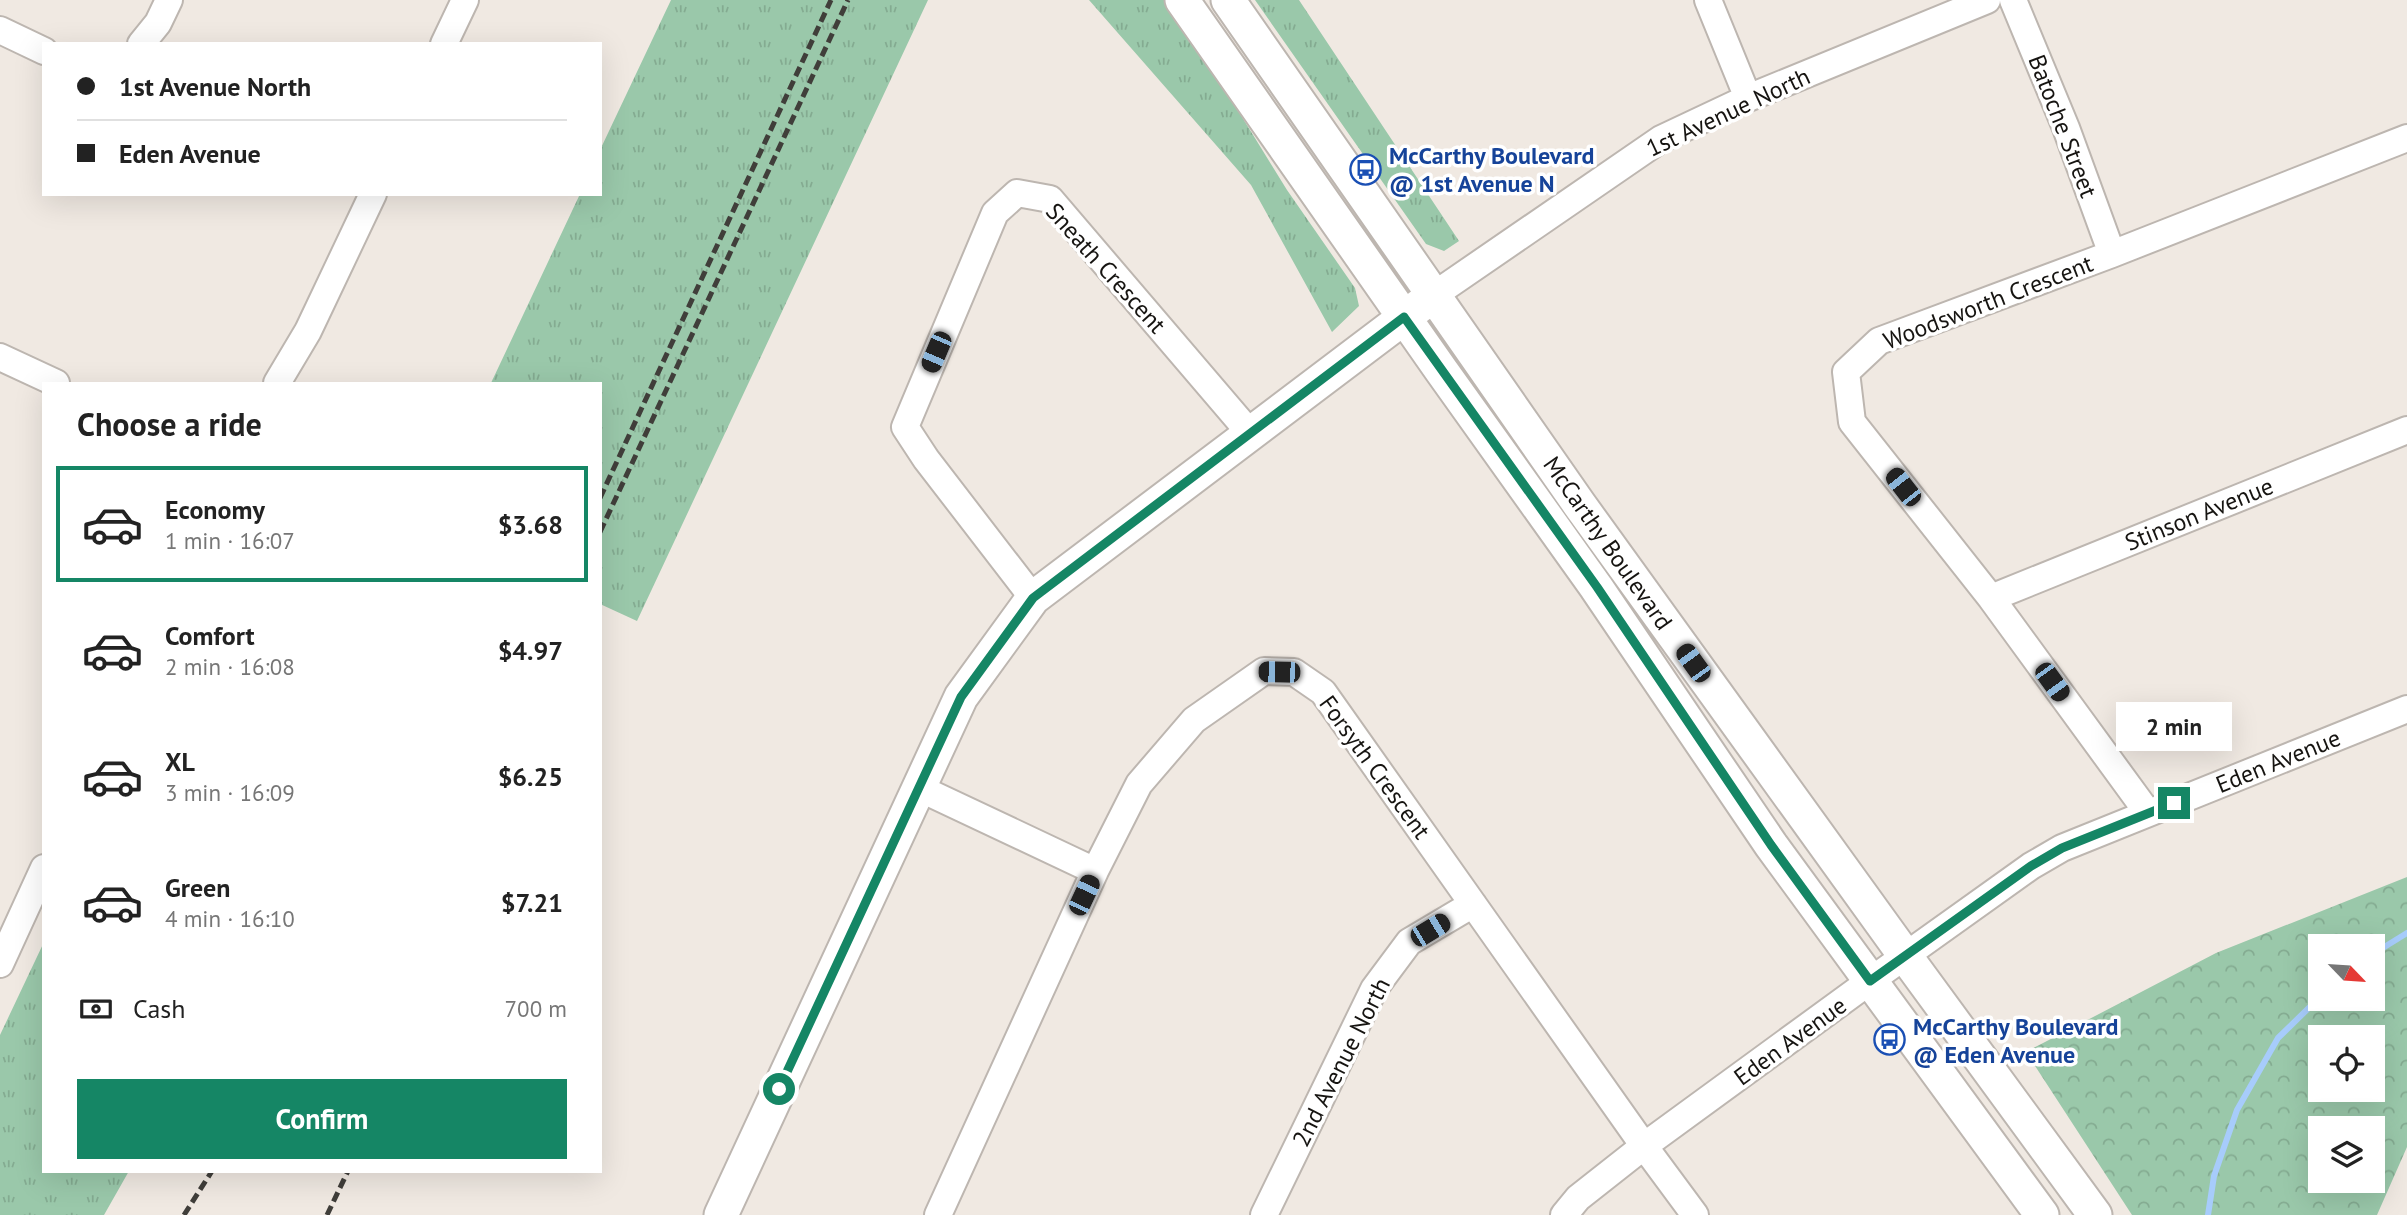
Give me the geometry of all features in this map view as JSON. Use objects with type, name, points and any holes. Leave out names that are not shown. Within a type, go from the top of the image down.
[{"type":"main road","name":"McCarthy Boulevard","points":[[1182,0],[1597,587],[1771,845],[2042,1215]]},
{"type":"main road","name":"McCarthy Boulevard","points":[[1228,0],[1579,504],[2095,1215]]},
{"type":"main road","name":"1st Avenue North","points":[[721,1215],[961,697],[1033,598],[1434,295]]},
{"type":"street","points":[[143,42],[158,23],[169,0]]},
{"type":"street","points":[[445,42],[465,0]]},
{"type":"street","points":[[1708,0],[1748,98]]},
{"type":"street","name":"1st Avenue North","points":[[1434,295],[1661,139],[1748,98],[1987,0]]},
{"type":"street","name":"Batoche Street","points":[[2013,0],[2066,128],[2112,254]]},
{"type":"street","points":[[0,30],[42,50]]},
{"type":"street","name":"Woodsworth Crescent","points":[[2148,813],[1991,598],[1852,422],[1846,373],[1879,341],[2112,254],[2407,138]]},
{"type":"street","name":"Sneath Crescent","points":[[1033,598],[926,459],[905,427],[995,213],[1017,193],[1050,199],[1250,433]]},
{"type":"street","points":[[278,382],[308,331],[372,196]]},
{"type":"street","points":[[0,357],[54,382]]},
{"type":"street","name":"Stinson Avenue","points":[[1991,598],[2407,430]]},
{"type":"street","name":"Forsyth Crescent","points":[[938,1215],[1095,870],[1139,784],[1194,720],[1264,671],[1294,672],[1323,692],[1695,1215]]},
{"type":"street","name":"Eden Avenue","points":[[1564,1215],[1578,1198],[1644,1146],[2031,866],[2062,848],[2407,709]]},
{"type":"street","points":[[919,788],[1095,870]]},
{"type":"street","points":[[0,964],[42,872]]},
{"type":"street","name":"2nd Avenue North","points":[[1264,1215],[1374,989],[1409,942],[1473,904]]},
{"type":"green space","points":[[671,0],[928,0],[637,621],[602,605],[602,382],[491,382],[579,196],[602,196],[602,146]]},
{"type":"green space","points":[[1089,0],[1170,0],[1287,190],[1355,288],[1359,306],[1332,332],[1251,185]]},
{"type":"green space","points":[[1255,0],[1299,0],[1459,241],[1444,251],[1426,244]]},
{"type":"green space","points":[[2407,877],[2407,1147],[2377,1215],[2132,1215],[2026,1052],[2216,953]]},
{"type":"green space","points":[[42,946],[42,1173],[128,1173],[104,1215],[0,1215],[0,1035]]},
{"type":"waterway","points":[[2385,947],[2407,933]]},
{"type":"waterway","points":[[2208,1215],[2214,1176],[2237,1110],[2278,1038],[2308,1009]]},
{"type":"railway","points":[[602,494],[831,0]]},
{"type":"railway","points":[[602,528],[848,0]]},
{"type":"railway","points":[[184,1215],[211,1173]]},
{"type":"railway","points":[[327,1215],[347,1173]]},
{"type":"place","name":"McCarthy Boulevard @ 1st Avenue N","points":[[1366,169]]},
{"type":"place","name":"McCarthy Boulevard @ Eden Avenue","points":[[1890,1040]]},
{"type":"route","points":[[779,1089],[961,697],[1033,598],[1404,317],[1597,587],[1771,845],[1870,981],[2031,866],[2062,848],[2174,803]]}]
